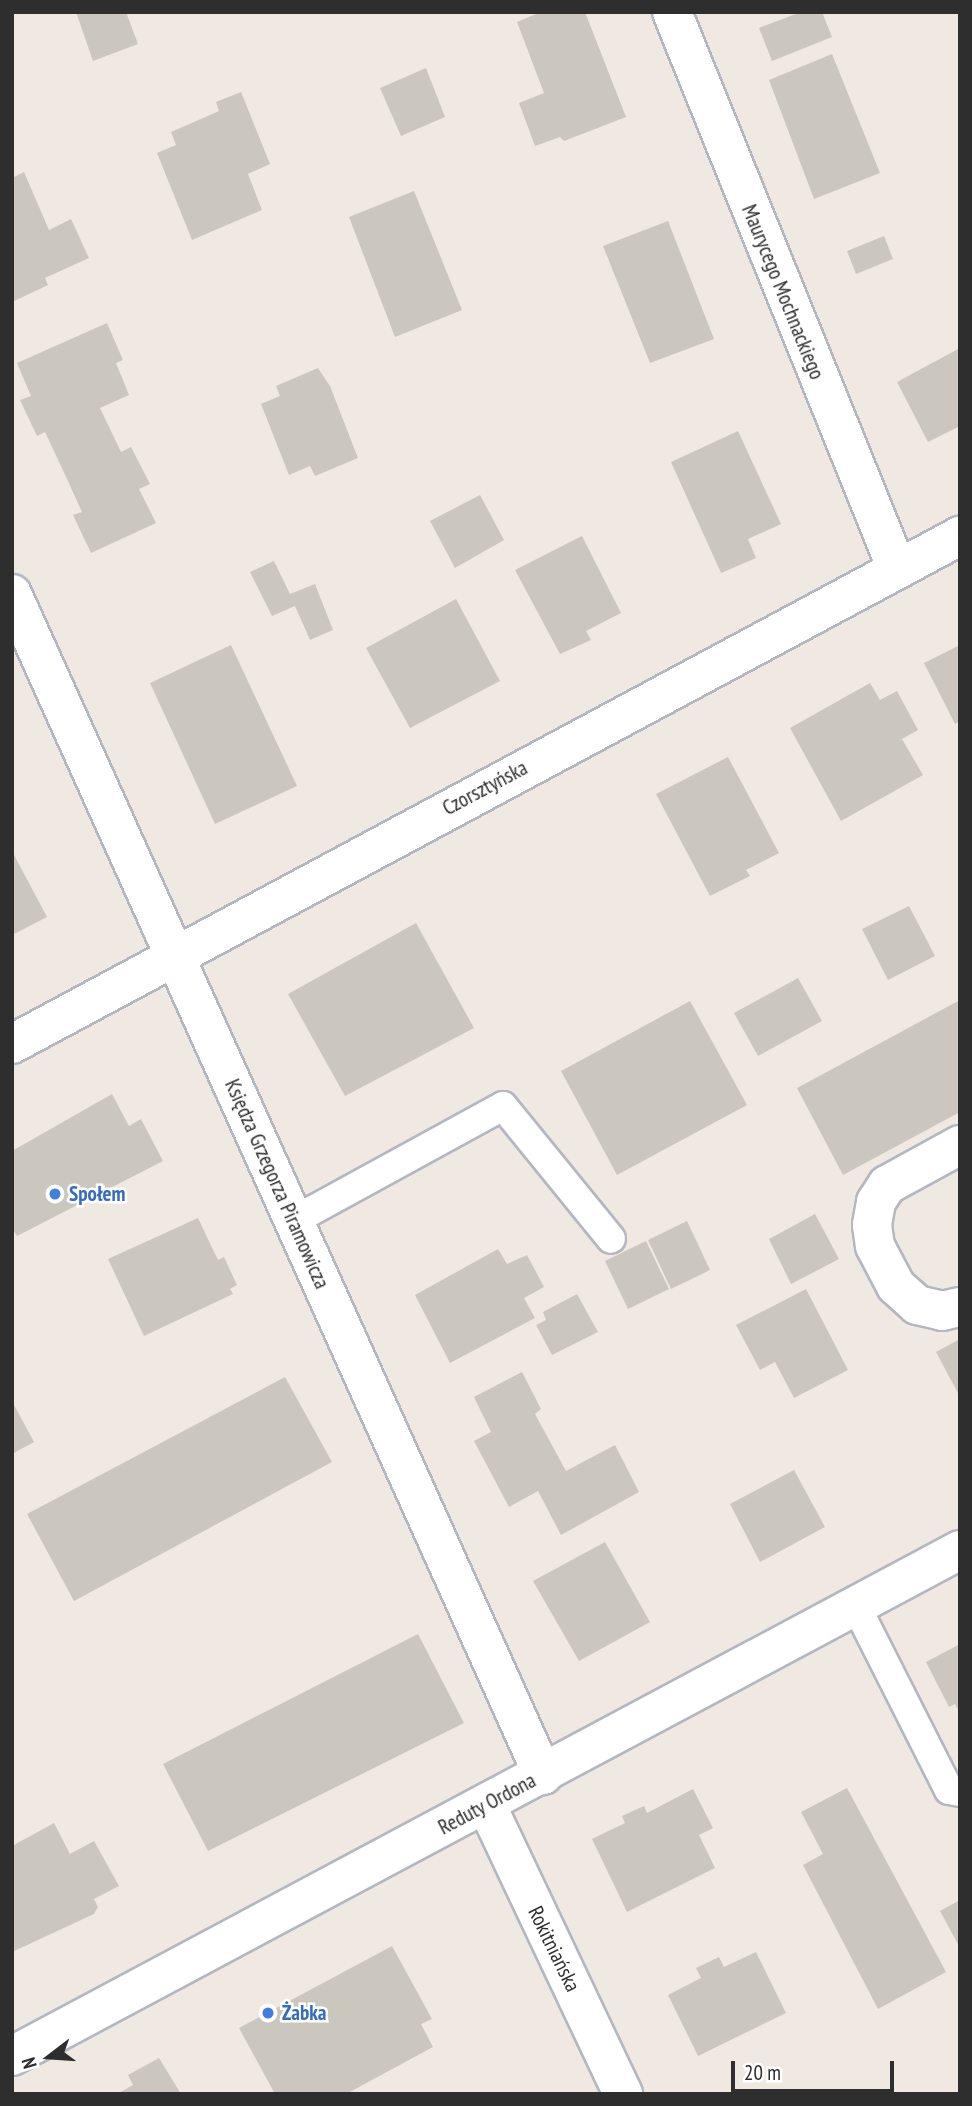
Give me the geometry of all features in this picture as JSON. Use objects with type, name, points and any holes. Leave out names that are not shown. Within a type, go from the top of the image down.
[{"type":"street","name":"Maurycego Mochnackiego","points":[[672,12],[897,569]]},
{"type":"street","name":"Czorsztyńska","points":[[12,1044],[960,536]]},
{"type":"street","name":"Księdza Grzegorza Piramowicza","points":[[12,593],[543,1775]]},
{"type":"street","points":[[960,1145],[887,1185],[876,1202],[872,1225],[875,1246],[896,1286],[917,1305],[942,1311],[960,1307]]},
{"type":"street","name":"Reduty Ordona","points":[[12,2056],[543,1775],[960,1550]]},
{"type":"street","name":"Rokitniańska","points":[[486,1804],[623,2094]]},
{"type":"lane","points":[[293,1221],[503,1106],[611,1238]]},
{"type":"lane","points":[[856,1606],[949,1790],[960,1792]]},
{"type":"building","points":[[76,12],[126,12],[138,44],[93,61]]},
{"type":"building","points":[[541,12],[585,12],[626,117],[564,141],[560,137],[535,146],[519,103],[544,93],[517,22]]},
{"type":"building","points":[[801,12],[822,12],[832,37],[772,61],[759,28]]},
{"type":"building","points":[[832,54],[880,173],[814,199],[769,80]]},
{"type":"building","points":[[426,68],[445,117],[401,136],[380,88]]},
{"type":"building","points":[[241,92],[270,164],[248,174],[262,210],[192,240],[157,153],[176,145],[171,132],[219,111],[216,102]]},
{"type":"building","points":[[24,172],[49,230],[71,219],[89,258],[45,278],[48,285],[12,302],[12,178]]},
{"type":"building","points":[[414,191],[462,310],[395,337],[349,217]]},
{"type":"building","points":[[668,221],[714,339],[650,363],[603,246]]},
{"type":"building","points":[[884,236],[893,259],[856,274],[847,251]]},
{"type":"building","points":[[107,323],[123,360],[116,363],[129,395],[100,408],[121,452],[131,447],[150,484],[139,489],[156,523],[91,553],[73,515],[82,512],[67,479],[45,432],[37,436],[20,400],[31,396],[17,363]]},
{"type":"building","points":[[960,348],[960,426],[928,442],[897,382]]},
{"type":"building","points":[[318,368],[330,386],[358,458],[315,476],[310,466],[289,475],[261,404],[280,396],[276,386]]},
{"type":"building","points":[[738,431],[781,524],[748,539],[756,558],[721,573],[671,462]]},
{"type":"building","points":[[480,495],[504,540],[455,568],[430,521]]},
{"type":"building","points":[[582,536],[621,613],[586,631],[591,640],[560,654],[515,570]]},
{"type":"building","points":[[274,561],[290,594],[315,584],[333,630],[310,640],[295,606],[272,616],[250,572]]},
{"type":"building","points":[[456,599],[500,681],[410,728],[366,648]]},
{"type":"building","points":[[231,645],[297,786],[215,824],[150,683]]},
{"type":"building","points":[[960,645],[960,721],[955,724],[924,663]]},
{"type":"building","points":[[870,683],[880,700],[897,691],[918,730],[902,739],[923,775],[841,821],[790,728]]},
{"type":"building","points":[[728,757],[779,853],[746,870],[750,876],[710,896],[656,794]]},
{"type":"building","points":[[12,851],[47,917],[12,935]]},
{"type":"building","points":[[909,906],[935,956],[888,980],[862,929]]},
{"type":"building","points":[[416,923],[474,1028],[345,1096],[288,994]]},
{"type":"building","points":[[798,978],[822,1021],[758,1056],[734,1013]]},
{"type":"building","points":[[960,1000],[960,1112],[843,1175],[797,1088]]},
{"type":"building","points":[[690,1001],[747,1105],[617,1175],[561,1071]]},
{"type":"building","name":"Społem","points":[[112,1094],[129,1126],[141,1119],[163,1161],[17,1236],[12,1228],[12,1151]]},
{"type":"building","points":[[815,1214],[839,1259],[791,1284],[769,1239]]},
{"type":"building","points":[[198,1218],[218,1260],[224,1257],[237,1285],[230,1289],[233,1294],[144,1336],[108,1259]]},
{"type":"building","points":[[687,1221],[710,1270],[671,1289],[648,1240]]},
{"type":"building","points":[[646,1241],[669,1289],[628,1309],[605,1261]]},
{"type":"building","points":[[498,1249],[507,1264],[527,1255],[544,1287],[524,1298],[535,1318],[450,1363],[415,1295]]},
{"type":"building","points":[[806,1289],[848,1370],[794,1398],[775,1362],[760,1370],[736,1325]]},
{"type":"building","points":[[577,1294],[598,1332],[552,1355],[536,1325],[546,1320],[543,1312]]},
{"type":"building","points":[[960,1339],[960,1397],[936,1352]]},
{"type":"building","points":[[522,1372],[541,1409],[535,1414],[566,1471],[615,1445],[639,1492],[561,1535],[538,1491],[509,1507],[474,1441],[491,1432],[474,1397]]},
{"type":"building","points":[[285,1377],[332,1462],[74,1601],[27,1514]]},
{"type":"building","points":[[12,1401],[34,1442],[12,1454]]},
{"type":"building","points":[[794,1470],[825,1527],[760,1562],[730,1504]]},
{"type":"building","points":[[605,1542],[650,1622],[579,1661],[533,1581]]},
{"type":"building","points":[[418,1634],[464,1723],[208,1851],[163,1764]]},
{"type":"building","points":[[960,1644],[960,1713],[955,1704],[949,1707],[926,1662]]},
{"type":"building","points":[[847,1788],[946,1972],[878,2009],[803,1865],[823,1854],[801,1812]]},
{"type":"building","points":[[693,1789],[713,1828],[699,1835],[715,1868],[627,1912],[592,1839],[625,1823],[622,1816],[644,1806],[647,1813]]},
{"type":"building","points":[[54,1823],[70,1854],[94,1841],[119,1886],[94,1899],[98,1907],[94,1914],[12,1952],[12,1846]]},
{"type":"building","points":[[960,1900],[960,1948],[940,1911]]},
{"type":"building","points":[[392,1946],[432,2019],[421,2024],[433,2047],[346,2094],[275,2094],[239,2028]]},
{"type":"building","points":[[756,1952],[786,2013],[698,2056],[668,1995],[701,1978],[696,1968],[719,1957],[724,1967]]},
{"type":"building","points":[[159,2058],[181,2094],[117,2094],[133,2085],[128,2075]]},
{"type":"place","name":"Społem","points":[[55,1194]]},
{"type":"place","name":"Żabka","points":[[268,2013]]}]
